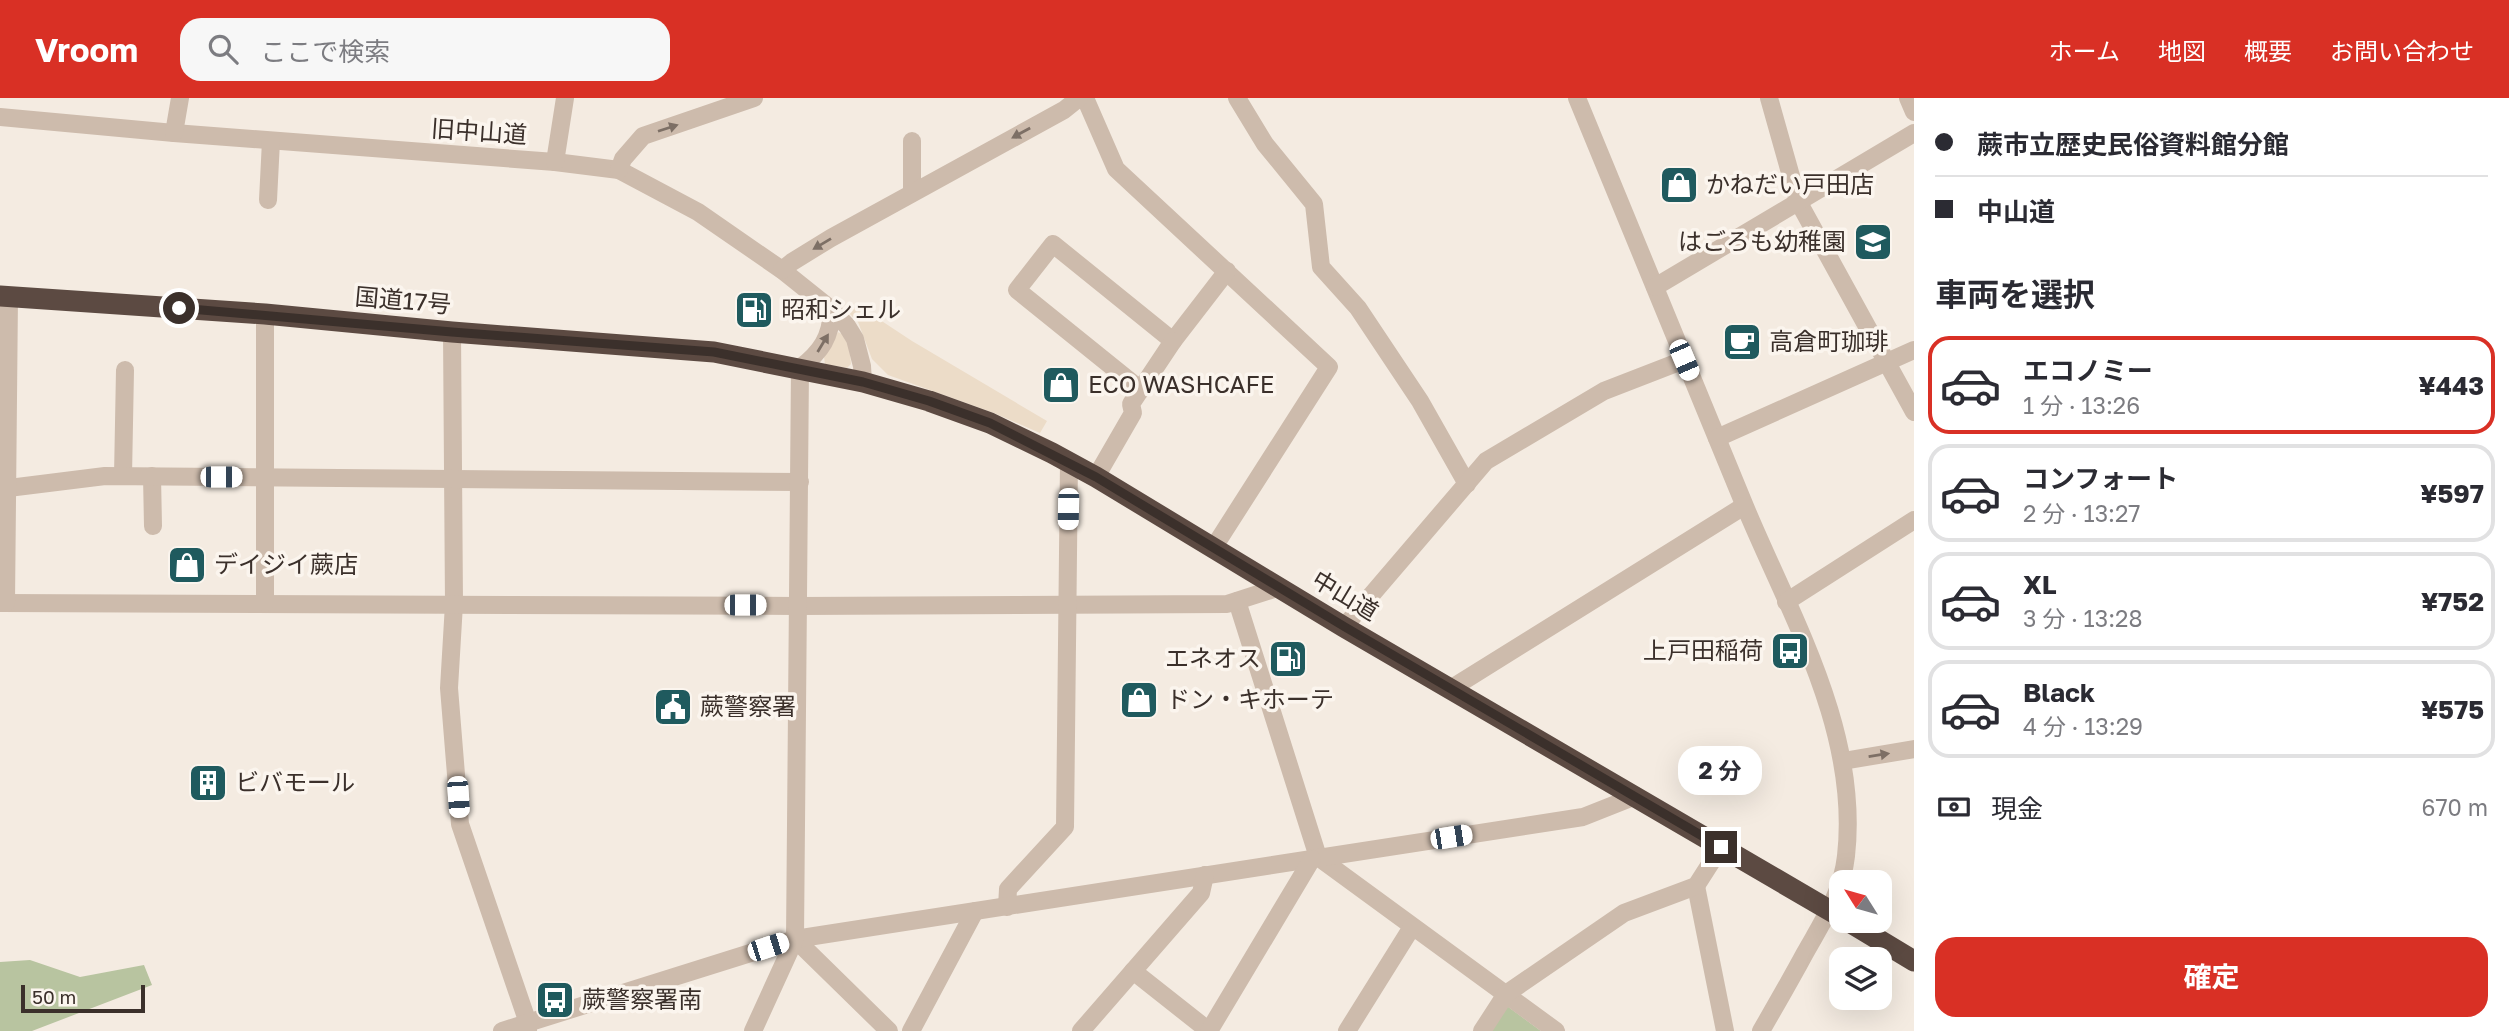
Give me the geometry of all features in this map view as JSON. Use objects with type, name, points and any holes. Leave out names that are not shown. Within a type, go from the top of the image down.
[{"type":"highway","name":"国道17号","points":[[5,296],[265,314],[452,332],[714,352],[800,368]]},
{"type":"highway","name":"中山道","points":[[800,368],[929,401],[990,423],[1069,462],[1829,910]]},
{"type":"highway","name":"中山道","points":[[1867,933],[1914,961]]},
{"type":"street","points":[[174,133],[180,98]]},
{"type":"street","points":[[555,162],[565,98]]},
{"type":"street","points":[[619,170],[623,159],[643,136],[754,98]]},
{"type":"street","points":[[782,270],[831,238],[1064,110],[1079,98]]},
{"type":"street","points":[[1085,98],[1116,169],[1329,367],[1214,547]]},
{"type":"street","points":[[1237,98],[1265,144],[1314,204],[1321,267],[1358,308],[1420,401],[1467,484]]},
{"type":"street","points":[[1577,98],[1824,696],[1843,761],[1847,836],[1843,870]]},
{"type":"street","points":[[1769,98],[1798,201],[1914,412]]},
{"type":"street","points":[[1908,98],[1914,111]]},
{"type":"street","name":"旧中山道","points":[[0,117],[555,162],[619,170],[698,212],[782,270],[832,310],[855,339],[863,382]]},
{"type":"street","points":[[1655,287],[1914,133]]},
{"type":"street","points":[[268,200],[271,141]]},
{"type":"street","points":[[912,141],[912,193]]},
{"type":"street","points":[[1141,390],[1017,290],[1053,244],[1173,341]]},
{"type":"street","points":[[1096,477],[1133,413],[1131,404],[1173,341],[1227,271]]},
{"type":"street","points":[[5,296],[3,603],[798,606],[1227,604],[1280,587]]},
{"type":"street","points":[[753,1031],[795,939],[800,368],[814,358],[829,336],[832,310]]},
{"type":"street","points":[[265,314],[265,603]]},
{"type":"street","points":[[452,332],[454,604],[449,688],[460,824],[528,1027]]},
{"type":"street","points":[[1717,438],[1914,350]]},
{"type":"street","points":[[1345,627],[1486,461],[1604,391],[1684,360]]},
{"type":"street","points":[[123,476],[125,370]]},
{"type":"street","points":[[1007,906],[1008,888],[1065,827],[1069,462]]},
{"type":"street","points":[[3,489],[105,476],[800,482]]},
{"type":"street","points":[[152,476],[153,526]]},
{"type":"street","points":[[1452,688],[1744,506]]},
{"type":"street","points":[[1786,601],[1914,520]]},
{"type":"street","points":[[1237,601],[1315,858],[1556,1031]]},
{"type":"street","points":[[1843,761],[1914,749]]},
{"type":"street","points":[[502,1031],[528,1027],[795,939],[1583,817],[1636,796]]},
{"type":"street","points":[[1482,1031],[1506,994],[1624,913],[1696,886],[1721,847]]},
{"type":"street","points":[[1133,971],[1209,1031],[1315,858]]},
{"type":"street","points":[[1081,1031],[1201,893],[1205,875]]},
{"type":"street","points":[[1696,886],[1725,1031]]},
{"type":"street","points":[[911,1031],[975,911]]},
{"type":"street","points":[[1347,1031],[1412,927]]},
{"type":"street","points":[[1761,1031],[1829,931]]},
{"type":"street","points":[[795,939],[889,1031]]},
{"type":"green space","points":[[30,960],[80,977],[144,965],[152,985],[32,1031],[0,1031],[0,962]]},
{"type":"green space","points":[[1503,1003],[1541,1031],[1485,1031]]},
{"type":"shaded area","points":[[852,306],[865,310],[1047,421],[1040,433],[994,413],[888,375],[872,359],[858,322],[848,312]]},
{"type":"shaded area","points":[[838,332],[849,346],[851,364],[847,368],[825,364],[824,357]]},
{"type":"place","name":"かねだい戸田店","points":[[1679,185]]},
{"type":"place","name":"はごろも幼稚園","points":[[1873,242]]},
{"type":"place","name":"昭和シェル","points":[[754,310]]},
{"type":"place","name":"高倉町珈琲","points":[[1742,342]]},
{"type":"place","name":"ECO WASHCAFE","points":[[1061,385]]},
{"type":"place","name":"デイジイ蕨店","points":[[187,565]]},
{"type":"place","name":"上戸田稲荷","points":[[1790,651]]},
{"type":"place","name":"エネオス","points":[[1288,659]]},
{"type":"place","name":"ドン・キホーテ","points":[[1139,700]]},
{"type":"place","name":"蕨警察署","points":[[673,707]]},
{"type":"place","name":"ビバモール","points":[[208,783]]},
{"type":"place","name":"蕨警察署南","points":[[555,1000]]},
{"type":"route","points":[[179,308],[714,352],[863,382],[929,401],[990,423],[1096,477],[1345,627],[1721,847]]}]
